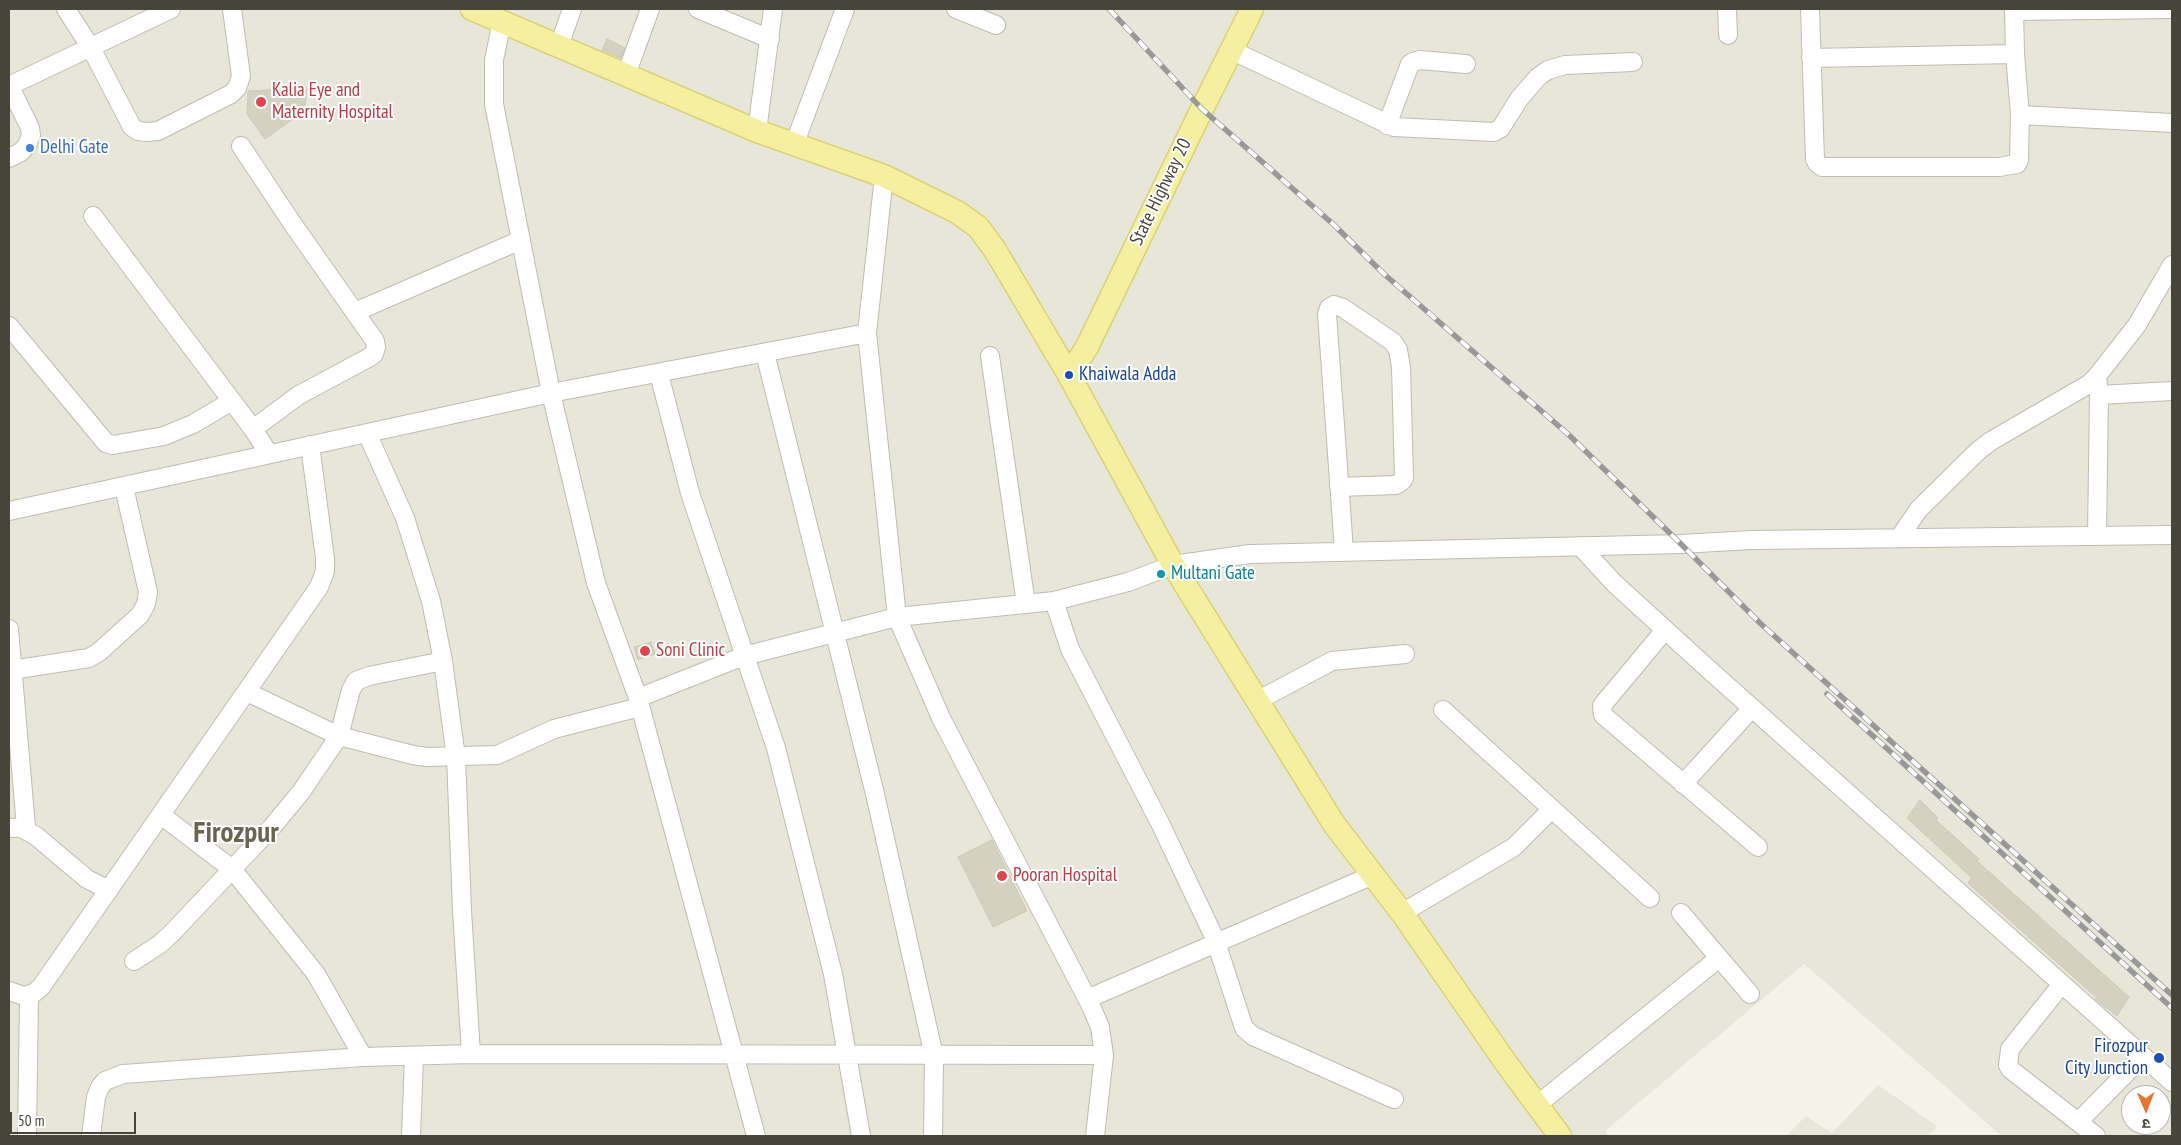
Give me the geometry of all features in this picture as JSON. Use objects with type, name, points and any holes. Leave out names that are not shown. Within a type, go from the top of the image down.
[{"type":"main road","points":[[472,9],[757,131],[884,176],[957,212],[978,226],[995,250],[1069,375],[1173,565],[1334,824],[1402,913],[1560,1136]]},
{"type":"main road","name":"State Highway 20","points":[[1069,375],[1087,347],[1252,9]]},
{"type":"street","points":[[66,9],[92,48],[132,127],[138,131],[158,131],[231,94],[237,88],[241,76],[232,9]]},
{"type":"street","points":[[9,158],[21,152],[27,145],[31,135],[30,128],[9,85],[92,48],[171,9]]},
{"type":"street","points":[[559,46],[572,9]]},
{"type":"street","points":[[626,74],[650,9]]},
{"type":"street","points":[[698,9],[770,39]]},
{"type":"street","points":[[757,131],[773,9]]},
{"type":"street","points":[[794,145],[845,9]]},
{"type":"street","points":[[956,9],[996,25]]},
{"type":"street","points":[[1727,9],[1728,35]]},
{"type":"street","points":[[1810,9],[1815,160],[1822,167],[2014,166],[2019,160],[2020,116],[2014,10],[2172,9]]},
{"type":"street","points":[[502,22],[494,60],[494,104],[551,393],[596,583],[639,702],[736,1056],[756,1136]]},
{"type":"street","points":[[1231,50],[1387,125],[1405,128],[1496,132],[1501,128],[1519,99],[1538,77],[1548,70],[1565,65],[1633,62]]},
{"type":"street","points":[[1812,58],[2015,54]]},
{"type":"street","points":[[1387,125],[1410,64],[1420,60],[1466,64]]},
{"type":"street","points":[[2020,116],[2172,123]]},
{"type":"street","points":[[241,146],[375,340],[374,354],[299,394],[253,428]]},
{"type":"street","points":[[884,176],[867,333],[897,617],[941,718],[1087,998],[1100,1027],[1104,1055],[1094,1136]]},
{"type":"street","points":[[94,216],[253,428],[269,454]]},
{"type":"street","points":[[355,312],[521,240]]},
{"type":"street","points":[[1899,538],[1919,508],[1979,450],[1991,441],[2089,384],[2098,376],[2137,325],[2172,265]]},
{"type":"street","points":[[1340,487],[1396,485],[1404,478],[1401,367],[1398,350],[1393,342],[1343,308],[1334,305],[1329,308],[1327,314],[1344,551]]},
{"type":"street","points":[[9,326],[106,443],[113,446],[164,436],[193,424],[232,401]]},
{"type":"street","points":[[9,512],[310,444],[551,393],[867,333]]},
{"type":"street","points":[[765,353],[875,794],[934,1056],[933,1136]]},
{"type":"street","points":[[990,356],[1026,604]]},
{"type":"street","points":[[659,374],[690,493],[776,748],[825,937],[861,1136]]},
{"type":"street","points":[[2097,536],[2098,376]]},
{"type":"street","points":[[2099,395],[2172,392]]},
{"type":"street","points":[[367,433],[405,518],[431,601],[443,661],[456,757],[462,910],[471,1054]]},
{"type":"street","points":[[9,991],[16,995],[29,995],[41,987],[319,588],[325,571],[325,558],[310,444]]},
{"type":"street","points":[[12,670],[89,658],[99,652],[140,615],[146,604],[148,592],[124,487]]},
{"type":"street","points":[[247,692],[339,736],[413,755],[456,757],[497,755],[554,730],[639,702],[744,656],[897,617],[1054,601],[1128,582],[1173,565],[1250,554],[1739,542],[1751,540],[2172,535]]},
{"type":"street","points":[[1580,546],[1614,583],[1752,708],[2172,1082]]},
{"type":"street","points":[[1054,601],[1070,649],[1161,825],[1217,944],[1244,1028],[1253,1036],[1394,1099]]},
{"type":"street","points":[[9,630],[26,827],[15,828]]},
{"type":"street","points":[[1666,630],[1605,702],[1602,712],[1604,717],[1758,847]]},
{"type":"street","points":[[1257,701],[1332,661],[1405,654]]},
{"type":"street","points":[[134,961],[160,944],[172,933],[272,827],[301,792],[339,736],[351,690],[360,679],[443,661]]},
{"type":"street","points":[[1683,784],[1752,708]]},
{"type":"street","points":[[1443,710],[1650,898]]},
{"type":"street","points":[[1402,913],[1514,847],[1552,809]]},
{"type":"street","points":[[161,815],[232,869],[316,974],[363,1057]]},
{"type":"street","points":[[15,828],[36,836],[87,879],[109,890]]},
{"type":"street","points":[[1087,998],[1217,944],[1373,875]]},
{"type":"street","points":[[1681,913],[1750,994]]},
{"type":"street","points":[[1537,1105],[1718,958]]},
{"type":"street","points":[[2062,984],[2010,1049],[2008,1065],[2010,1069],[2096,1136]]},
{"type":"street","points":[[27,1136],[29,995]]},
{"type":"street","points":[[91,1136],[96,1097],[100,1087],[112,1077],[123,1074],[363,1057],[471,1054],[736,1056],[1104,1055]]},
{"type":"street","points":[[411,1136],[414,1056]]},
{"type":"street","points":[[2079,1122],[2143,1056]]},
{"type":"shaded area","points":[[9,9],[2172,9],[2172,1136],[2002,1136],[1804,964],[1605,1131],[1608,1136],[9,1136]]},
{"type":"shaded area","points":[[1878,1085],[1937,1126],[1928,1136],[1786,1136],[1806,1116],[1832,1133]]},
{"type":"building","points":[[607,39],[625,48],[621,58],[602,50]]},
{"type":"building","points":[[307,88],[304,115],[293,119],[265,139],[247,114],[248,91]]},
{"type":"building","points":[[651,642],[655,654],[638,660],[634,647]]},
{"type":"building","points":[[1920,800],[1938,818],[1936,820],[1979,859],[1977,861],[2129,997],[2117,1016],[2095,999],[2097,998],[1968,883],[1972,878],[1907,818]]},
{"type":"building","points":[[992,840],[1027,911],[993,927],[958,857]]},
{"type":"railway","points":[[1109,9],[1202,109],[1333,224],[1384,274],[1569,435],[1760,623],[2172,995]]},
{"type":"railway","points":[[1827,694],[2172,1008]]},
{"type":"place","name":"Kalia Eye and Maternity Hospital","points":[[261,102]]},
{"type":"place","name":"Delhi Gate","points":[[30,148]]},
{"type":"place","name":"Khaiwala Adda","points":[[1069,375]]},
{"type":"place","name":"Multani Gate","points":[[1161,574]]},
{"type":"place","name":"Soni Clinic","points":[[645,651]]},
{"type":"place","name":"Pooran Hospital","points":[[1002,876]]},
{"type":"place","name":"Firozpur City Junction","points":[[2159,1058]]},
{"type":"district","name":"Firozpur","points":[[236,834]]}]
